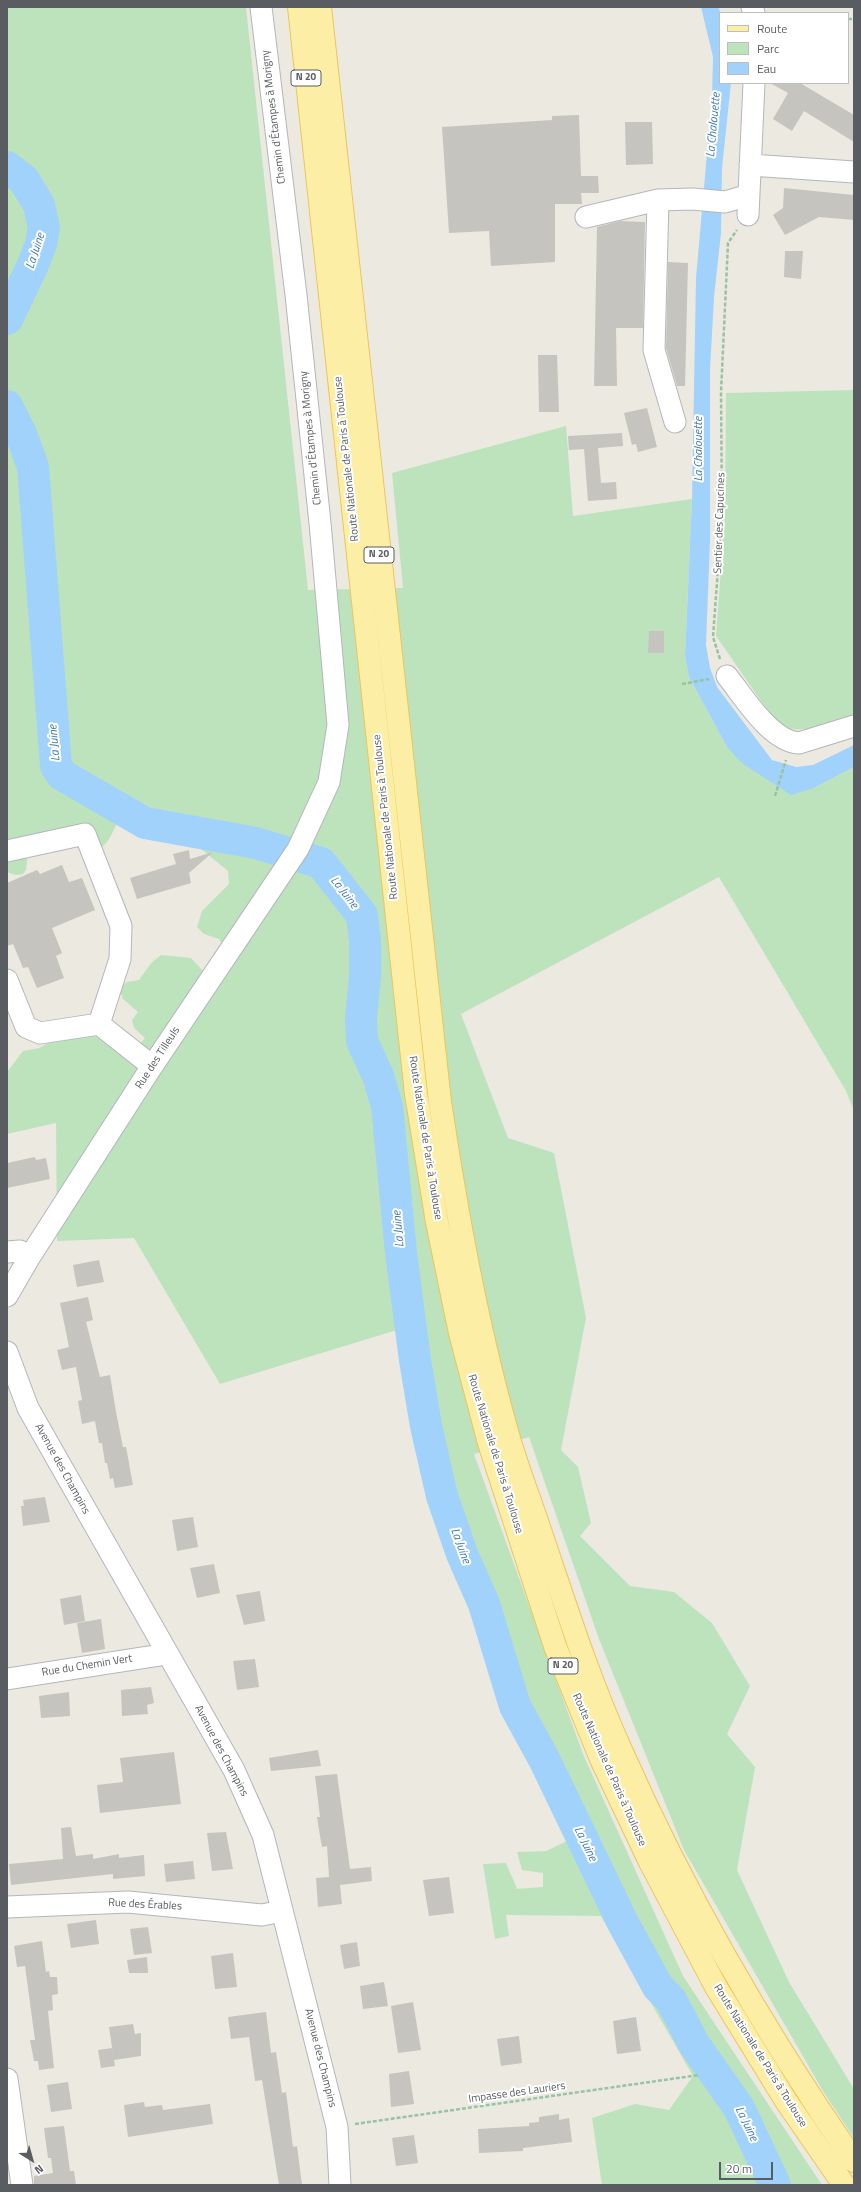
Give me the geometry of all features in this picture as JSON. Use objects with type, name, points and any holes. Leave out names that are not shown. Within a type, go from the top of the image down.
[{"type":"main road","name":"Route Nationale de Paris à Toulouse","points":[[299,7],[416,1094],[437,1222],[460,1333],[489,1443],[555,1646],[601,1759],[650,1862],[716,1987],[786,2101],[844,2185]]},
{"type":"main road","name":"Route Nationale de Paris à Toulouse","points":[[320,7],[440,1102],[459,1224],[508,1436],[575,1634],[620,1749],[711,1933],[803,2087],[854,2161]]},
{"type":"street","name":"Chemin d'Étampes à Morigny","points":[[261,7],[296,295],[320,523],[338,726],[329,782],[295,853]]},
{"type":"street","points":[[586,217],[658,200],[693,199],[748,205],[754,84]]},
{"type":"street","points":[[750,165],[854,172]]},
{"type":"street","points":[[658,200],[654,350],[675,422]]},
{"type":"street","points":[[727,676],[769,728],[790,742],[799,743],[854,726]]},
{"type":"street","points":[[7,851],[85,834],[121,926],[120,959],[99,1024]]},
{"type":"street","name":"Rue des Tilleuls","points":[[29,1258],[152,1066],[295,853]]},
{"type":"street","points":[[7,980],[26,1027],[40,1033],[99,1024],[152,1066]]},
{"type":"street","points":[[7,1252],[20,1251],[29,1258],[7,1296]]},
{"type":"street","name":"Avenue des Champins","points":[[7,1352],[28,1408],[234,1770],[263,1835],[337,2127],[340,2185]]},
{"type":"street","name":"Rue du Chemin Vert","points":[[7,1679],[167,1654]]},
{"type":"street","name":"Rue des Érables","points":[[7,1907],[128,1902],[262,1915],[282,1911]]},
{"type":"street","points":[[7,2079],[22,2185]]},
{"type":"path","name":"Sentier des Capucines","points":[[727,676],[713,637],[722,514],[721,392],[728,243],[748,205]]},
{"type":"path","points":[[682,684],[727,676]]},
{"type":"path","points":[[775,796],[785,762]]},
{"type":"path","name":"Impasse des Lauriers","points":[[337,2127],[699,2074]]},
{"type":"green space","points":[[7,7],[246,7],[308,590],[403,588],[392,473],[566,426],[573,516],[692,499],[685,656],[689,677],[727,747],[814,788],[854,767],[854,1111],[846,1091],[719,877],[461,1014],[508,1138],[554,1153],[586,1318],[561,1450],[578,1467],[591,1523],[580,1536],[630,1586],[674,1592],[712,1623],[750,1686],[727,1734],[755,1767],[737,1870],[789,1982],[854,2089],[854,2138],[823,2091],[684,1850],[599,1639],[529,1437],[474,1454],[583,1754],[683,1976],[822,2185],[602,2185],[592,2118],[635,2104],[669,2110],[693,2076],[601,1916],[506,1915],[509,1936],[495,1939],[483,1864],[506,1863],[517,1889],[543,1887],[543,1873],[522,1870],[517,1852],[546,1851],[567,1841],[502,1699],[426,1469],[397,1330],[220,1384],[134,1238],[57,1241],[56,1123],[7,1134],[7,1072],[23,1051],[39,1048],[74,1030],[103,1039],[126,1059],[145,1038],[134,1028],[132,1020],[138,1012],[123,999],[119,988],[127,982],[139,980],[151,963],[161,955],[191,958],[205,973],[224,948],[219,939],[204,934],[197,927],[202,911],[229,884],[228,871],[195,844],[163,831],[117,823],[105,845],[100,848],[88,850],[71,843],[28,851],[26,870],[23,874],[15,875],[7,872]]},
{"type":"green space","points":[[854,390],[854,715],[818,727],[808,729],[790,728],[781,725],[770,714],[716,636],[725,515],[726,393]]},
{"type":"water","name":"La Chalouette","points":[[701,7],[719,7],[719,84],[731,84],[722,168],[721,233],[714,297],[710,370],[710,539],[706,645],[710,668],[717,687],[772,760],[796,767],[813,765],[854,745],[854,767],[814,788],[791,795],[743,764],[727,747],[689,677],[685,656],[692,499],[696,278],[712,97],[713,57]]},
{"type":"building","points":[[772,84],[802,84],[854,115],[854,142],[804,111],[792,131],[773,119],[788,93]]},
{"type":"building","points":[[579,115],[581,176],[598,176],[599,193],[581,193],[582,204],[555,204],[555,262],[491,266],[489,231],[449,233],[442,127],[552,120],[552,116]]},
{"type":"building","points":[[625,122],[652,122],[653,164],[626,165]]},
{"type":"building","points":[[784,188],[854,195],[854,220],[819,217],[785,235],[773,215],[783,208]]},
{"type":"building","points":[[620,221],[645,222],[643,328],[616,328],[617,386],[594,386],[597,227]]},
{"type":"building","points":[[785,251],[803,251],[801,279],[784,277]]},
{"type":"building","points":[[668,262],[688,263],[685,386],[677,386],[666,348]]},
{"type":"building","points":[[538,355],[557,355],[559,412],[539,412]]},
{"type":"building","points":[[647,408],[657,447],[638,452],[636,444],[632,445],[624,413]]},
{"type":"building","points":[[622,433],[623,446],[598,448],[601,483],[616,482],[617,499],[588,501],[584,449],[569,450],[568,436]]},
{"type":"building","points":[[649,631],[664,631],[664,653],[648,653]]},
{"type":"building","points":[[189,850],[190,859],[213,852],[189,873],[191,883],[137,899],[130,878],[176,864],[173,854]]},
{"type":"building","points":[[62,865],[69,882],[82,878],[95,910],[52,928],[62,953],[56,956],[64,978],[37,988],[28,967],[23,968],[13,944],[7,946],[7,883],[37,870],[40,874]]},
{"type":"building","points":[[35,1157],[36,1160],[46,1158],[50,1179],[7,1188],[7,1163]]},
{"type":"building","points":[[99,1260],[104,1282],[77,1287],[73,1265]]},
{"type":"building","points":[[88,1297],[93,1320],[86,1322],[100,1377],[110,1375],[123,1447],[126,1447],[133,1485],[115,1488],[113,1478],[110,1479],[107,1463],[105,1463],[102,1443],[99,1443],[95,1421],[82,1424],[78,1401],[82,1400],[76,1367],[62,1370],[57,1350],[69,1347],[60,1303]]},
{"type":"building","points":[[45,1497],[50,1522],[23,1526],[21,1506],[24,1506],[23,1500]]},
{"type":"building","points":[[193,1517],[198,1547],[177,1551],[172,1520]]},
{"type":"building","points":[[214,1564],[220,1593],[197,1598],[190,1568]]},
{"type":"building","points":[[260,1591],[265,1621],[244,1625],[236,1595]]},
{"type":"building","points":[[81,1595],[85,1621],[64,1625],[60,1599]]},
{"type":"building","points":[[101,1619],[105,1649],[82,1653],[77,1623]]},
{"type":"building","points":[[255,1659],[259,1687],[237,1690],[233,1661]]},
{"type":"building","points":[[151,1687],[154,1703],[147,1705],[148,1714],[122,1716],[121,1690]]},
{"type":"building","points":[[69,1692],[70,1716],[41,1718],[39,1696]]},
{"type":"building","points":[[318,1750],[321,1766],[271,1771],[269,1758]]},
{"type":"building","points":[[174,1752],[181,1804],[100,1813],[97,1785],[123,1782],[120,1758]]},
{"type":"building","points":[[337,1774],[350,1869],[371,1867],[372,1881],[340,1885],[342,1904],[318,1907],[316,1878],[329,1877],[327,1846],[322,1847],[317,1817],[320,1817],[315,1776]]},
{"type":"building","points":[[71,1827],[76,1856],[93,1854],[93,1859],[119,1854],[119,1858],[144,1855],[145,1876],[113,1879],[113,1874],[11,1885],[9,1864],[63,1859],[61,1828]]},
{"type":"building","points":[[226,1832],[233,1869],[212,1871],[207,1833]]},
{"type":"building","points":[[193,1861],[195,1879],[166,1882],[164,1864]]},
{"type":"building","points":[[449,1877],[454,1913],[429,1916],[423,1880]]},
{"type":"building","points":[[96,1920],[99,1944],[71,1948],[67,1924]]},
{"type":"building","points":[[148,1927],[152,1953],[134,1955],[130,1929]]},
{"type":"building","points":[[42,1941],[46,1972],[49,1971],[50,1977],[57,1977],[58,1994],[52,1995],[53,2010],[48,2011],[54,2068],[39,2070],[38,2061],[34,2061],[30,2040],[35,2040],[25,1966],[17,1967],[14,1946]]},
{"type":"building","points":[[357,1942],[360,1966],[344,1969],[340,1945]]},
{"type":"building","points":[[233,1953],[237,1987],[215,1989],[211,1956]]},
{"type":"building","points":[[147,1957],[148,1973],[129,1973],[127,1960]]},
{"type":"building","points":[[384,1982],[388,2006],[363,2009],[360,1986]]},
{"type":"building","points":[[413,2002],[421,2050],[398,2053],[391,2006]]},
{"type":"building","points":[[266,2012],[271,2053],[276,2052],[282,2093],[286,2092],[293,2147],[297,2146],[302,2185],[279,2185],[262,2080],[255,2081],[249,2037],[231,2039],[228,2017]]},
{"type":"building","points":[[636,2017],[641,2051],[617,2054],[613,2021]]},
{"type":"building","points":[[133,2024],[135,2034],[141,2033],[141,2056],[114,2060],[115,2066],[101,2068],[98,2050],[112,2048],[113,2054],[109,2027]]},
{"type":"building","points":[[519,2036],[522,2063],[501,2066],[497,2039]]},
{"type":"building","points":[[409,2071],[414,2104],[391,2107],[389,2074]]},
{"type":"building","points":[[68,2082],[72,2109],[51,2112],[47,2085]]},
{"type":"building","points":[[144,2102],[145,2107],[162,2105],[163,2110],[210,2104],[213,2124],[128,2137],[124,2105]]},
{"type":"building","points":[[559,2114],[559,2120],[569,2118],[572,2142],[523,2148],[523,2151],[479,2153],[478,2129],[529,2126],[529,2123],[539,2122],[539,2117]]},
{"type":"building","points":[[64,2126],[70,2171],[74,2171],[76,2185],[34,2185],[34,2176],[53,2173],[51,2158],[48,2158],[44,2128]]},
{"type":"building","points":[[414,2135],[418,2163],[396,2166],[392,2138]]},
{"type":"waterway","name":"La Juine","points":[[7,167],[24,180],[39,205],[44,228],[41,244],[32,267],[7,319]]},
{"type":"waterway","name":"La Juine","points":[[7,406],[21,434],[33,467],[56,766],[62,775],[145,823],[256,843],[321,863],[362,915],[365,941],[365,976],[361,1018],[362,1041],[378,1076],[387,1106],[401,1253],[415,1360],[426,1426],[442,1496],[462,1554],[484,1604],[515,1706],[544,1759],[622,1921],[658,1987],[671,2000],[694,2044],[739,2108],[775,2185]]}]
